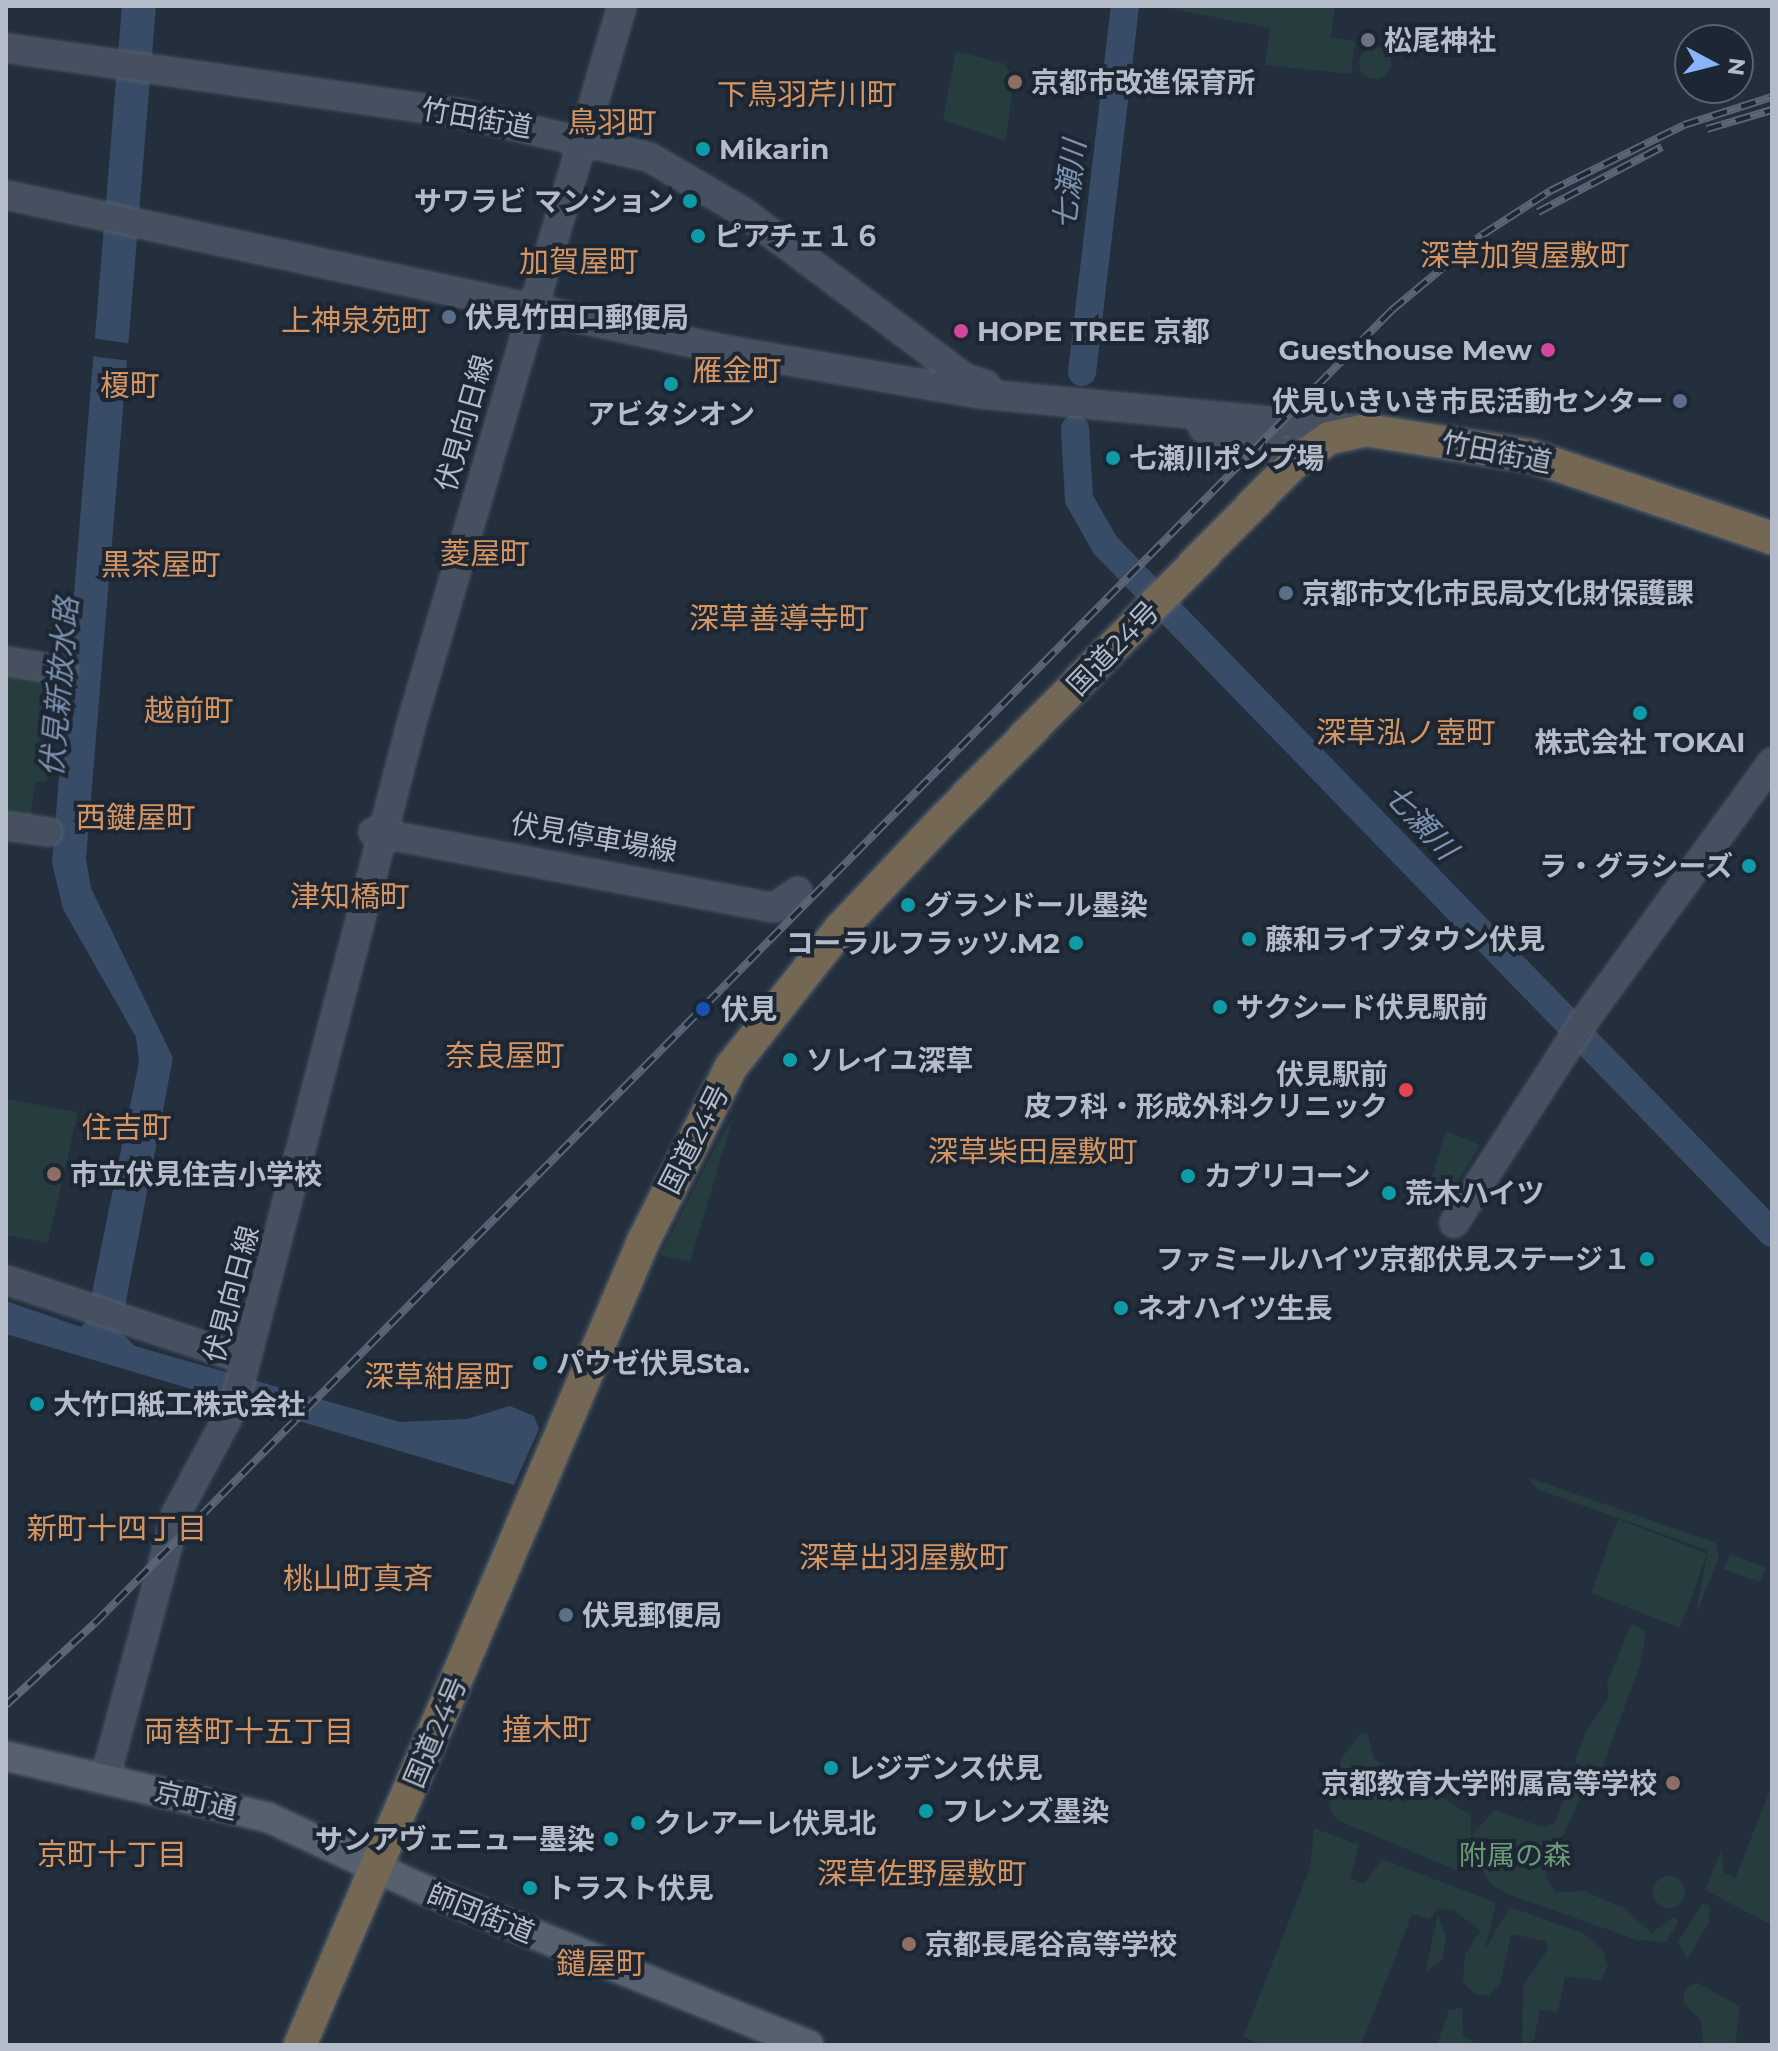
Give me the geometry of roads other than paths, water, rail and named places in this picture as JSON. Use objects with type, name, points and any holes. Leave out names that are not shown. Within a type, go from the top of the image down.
[{"type":"highway","name":"国道24号","points":[[300,2045],[643,1242],[731,1067],[840,929],[1294,463],[1329,438],[1366,430]]},
{"type":"highway","name":"竹田街道","points":[[1366,430],[1545,459],[1772,538]]},
{"type":"main road","name":"伏見向日線","points":[[105,1778],[176,1514],[234,1406],[382,826],[529,310],[622,6]]},
{"type":"main road","name":"竹田街道","points":[[6,48],[157,68],[581,138],[649,157],[709,191],[965,378],[1021,394]]},
{"type":"main road","name":"竹田街道","points":[[6,195],[142,222],[529,310],[931,384],[1167,412],[1366,430]]},
{"type":"main road","points":[[931,384],[940,366],[934,353]]},
{"type":"main road","points":[[1167,412],[1273,444],[1294,463]]},
{"type":"main road","points":[[6,661],[64,671]]},
{"type":"main road","points":[[1454,1223],[1577,1030],[1772,762]]},
{"type":"main road","points":[[6,826],[49,832]]},
{"type":"main road","name":"伏見向日線","points":[[363,874],[382,826]]},
{"type":"main road","name":"伏見停車場線","points":[[382,826],[774,908],[798,891]]},
{"type":"main road","points":[[6,1280],[244,1366]]},
{"type":"main road","name":"京町通","points":[[6,1756],[267,1817],[377,1869]]},
{"type":"main road","name":"師団街道","points":[[377,1869],[809,2045]]},
{"type":"water","points":[[122,6],[156,6],[86,859],[91,888],[173,1058],[120,1332],[135,1346],[400,1422],[467,1419],[510,1406],[534,1416],[539,1429],[514,1485],[6,1334],[6,1301],[81,1327],[86,1322],[139,1062],[136,1037],[63,909],[52,863]]},
{"type":"waterway","name":"七瀬川","points":[[1082,372],[1125,6]]},
{"type":"waterway","name":"七瀬川","points":[[1075,429],[1079,499],[1105,545],[1772,1233]]},
{"type":"railway","points":[[6,1705],[95,1623],[1392,310],[1482,235],[1550,191],[1684,125],[1772,97]]},
{"type":"railway","points":[[1707,129],[1772,110]]},
{"type":"railway","points":[[1538,212],[1662,147]]},
{"type":"place","name":"松尾神社","points":[[1368,40]]},
{"type":"place","name":"京都市改進保育所","points":[[1015,82]]},
{"type":"place","name":"Mikarin","points":[[703,149]]},
{"type":"place","name":"サワラビ マンション","points":[[690,201]]},
{"type":"place","name":"ピアチェ１６","points":[[698,236]]},
{"type":"place","name":"伏見竹田口郵便局","points":[[449,317]]},
{"type":"place","name":"HOPE TREE 京都","points":[[961,331]]},
{"type":"place","name":"Guesthouse Mew","points":[[1548,350]]},
{"type":"place","name":"アビタシオン","points":[[671,384]]},
{"type":"place","name":"伏見いきいき市民活動センター","points":[[1680,401]]},
{"type":"place","name":"七瀬川ポンプ場","points":[[1113,458]]},
{"type":"place","name":"京都市文化市民局文化財保護課","points":[[1286,593]]},
{"type":"place","name":"株式会社 TOKAI","points":[[1640,713]]},
{"type":"place","name":"ラ・グラシーズ","points":[[1749,866]]},
{"type":"place","name":"グランドール墨染","points":[[908,905]]},
{"type":"place","name":"藤和ライブタウン伏見","points":[[1249,939]]},
{"type":"place","name":"コーラルフラッツ.M2","points":[[1076,943]]},
{"type":"place","name":"サクシード伏見駅前","points":[[1220,1007]]},
{"type":"place","name":"伏見","points":[[703,1009]]},
{"type":"place","name":"ソレイユ深草","points":[[790,1060]]},
{"type":"place","name":"伏見駅前 皮フ科・形成外科クリニック","points":[[1406,1090]]},
{"type":"place","name":"市立伏見住吉小学校","points":[[54,1174]]},
{"type":"place","name":"カプリコーン","points":[[1188,1176]]},
{"type":"place","name":"荒木ハイツ","points":[[1389,1193]]},
{"type":"place","name":"ファミールハイツ京都伏見ステージ１","points":[[1647,1259]]},
{"type":"place","name":"ネオハイツ生長","points":[[1121,1308]]},
{"type":"place","name":"パウゼ伏見Sta.","points":[[540,1363]]},
{"type":"place","name":"大竹口紙工株式会社","points":[[37,1404]]},
{"type":"place","name":"伏見郵便局","points":[[566,1615]]},
{"type":"place","name":"レジデンス伏見","points":[[831,1768]]},
{"type":"place","name":"京都教育大学附属高等学校","points":[[1673,1783]]},
{"type":"place","name":"フレンズ墨染","points":[[926,1811]]},
{"type":"place","name":"クレアーレ伏見北","points":[[638,1823]]},
{"type":"place","name":"サンアヴェニュー墨染","points":[[611,1839]]},
{"type":"place","name":"トラスト伏見","points":[[530,1888]]},
{"type":"place","name":"京都長尾谷高等学校","points":[[909,1944]]},
{"type":"district","name":"下鳥羽芹川町","points":[[807,95]]},
{"type":"district","name":"鳥羽町","points":[[612,123]]},
{"type":"district","name":"深草加賀屋敷町","points":[[1525,256]]},
{"type":"district","name":"加賀屋町","points":[[579,262]]},
{"type":"district","name":"上神泉苑町","points":[[356,321]]},
{"type":"district","name":"雁金町","points":[[737,371]]},
{"type":"district","name":"榎町","points":[[130,386]]},
{"type":"district","name":"菱屋町","points":[[485,554]]},
{"type":"district","name":"黒茶屋町","points":[[161,565]]},
{"type":"district","name":"深草善導寺町","points":[[779,619]]},
{"type":"district","name":"越前町","points":[[189,711]]},
{"type":"district","name":"深草泓ノ壺町","points":[[1406,733]]},
{"type":"district","name":"西鍵屋町","points":[[136,818]]},
{"type":"district","name":"津知橋町","points":[[350,897]]},
{"type":"district","name":"奈良屋町","points":[[505,1056]]},
{"type":"district","name":"住吉町","points":[[127,1128]]},
{"type":"district","name":"深草柴田屋敷町","points":[[1033,1152]]},
{"type":"district","name":"深草紺屋町","points":[[439,1377]]},
{"type":"district","name":"新町十四丁目","points":[[117,1529]]},
{"type":"district","name":"深草出羽屋敷町","points":[[904,1558]]},
{"type":"district","name":"桃山町真斉","points":[[358,1579]]},
{"type":"district","name":"撞木町","points":[[547,1730]]},
{"type":"district","name":"両替町十五丁目","points":[[249,1732]]},
{"type":"district","name":"京町十丁目","points":[[112,1855]]},
{"type":"district","name":"深草佐野屋敷町","points":[[922,1874]]},
{"type":"district","name":"鑓屋町","points":[[601,1964]]},
{"type":"water label","name":"伏見新放水路","points":[[60,687]]},
{"type":"park label","name":"附属の森","points":[[1515,1855]]}]
